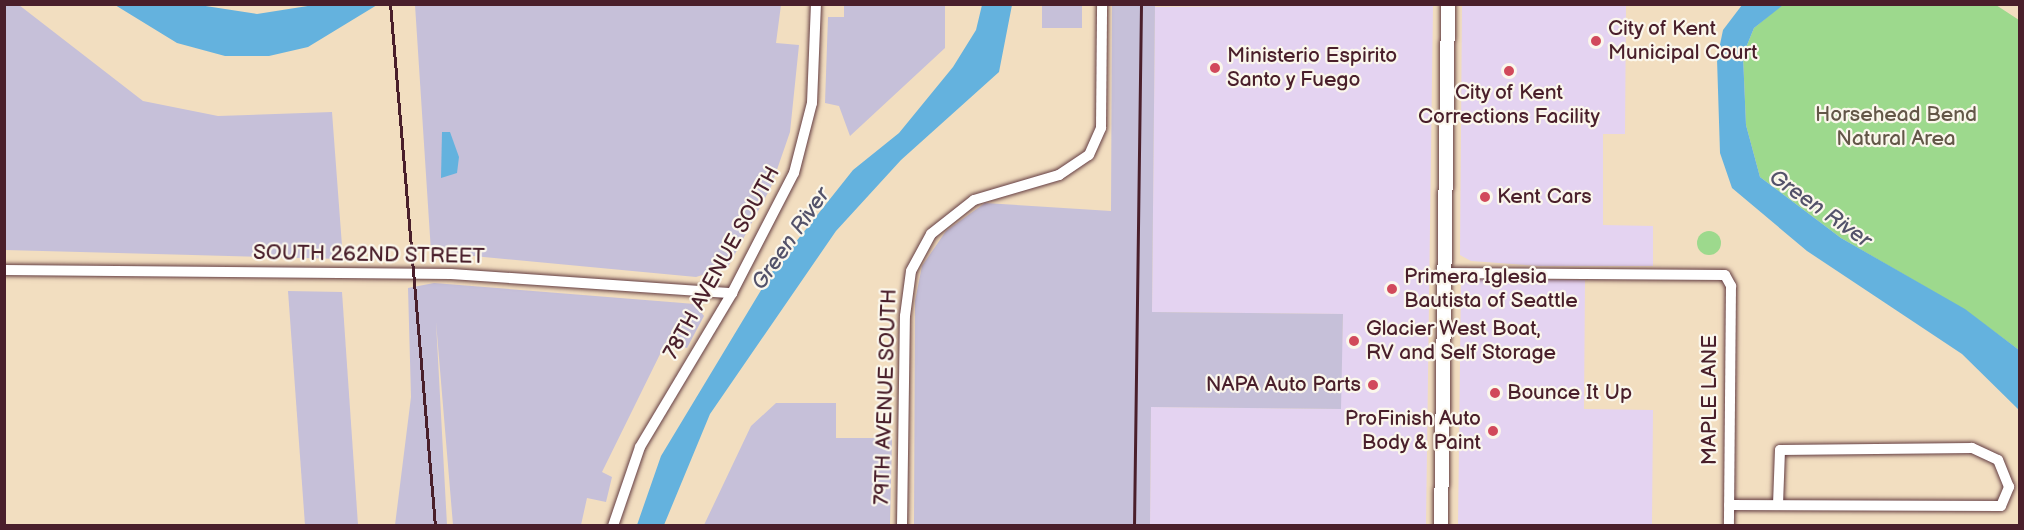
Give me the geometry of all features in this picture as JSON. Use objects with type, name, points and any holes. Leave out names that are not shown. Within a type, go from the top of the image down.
[{"type":"main road","points":[[1441,525],[1448,4]]},
{"type":"street","name":"78TH AVENUE SOUTH","points":[[613,525],[640,447],[732,293],[801,151],[813,95],[816,4]]},
{"type":"street","name":"79TH AVENUE SOUTH","points":[[902,525],[905,316],[911,270],[924,243],[947,220],[984,195],[1072,169],[1089,154],[1101,128],[1102,4]]},
{"type":"street","name":"SOUTH 262ND STREET","points":[[4,270],[451,274],[732,293]]},
{"type":"street","name":"MAPLE LANE","points":[[1443,273],[1725,275],[1731,286],[1729,525]]},
{"type":"street","points":[[1729,505],[2001,506],[2009,487],[1998,460],[1972,448],[1780,450],[1778,504]]},
{"type":"shaded area","points":[[5,4],[19,5],[143,101],[218,116],[332,112],[343,259],[5,250]]},
{"type":"shaded area","points":[[415,5],[781,5],[776,43],[799,45],[790,132],[771,187],[728,267],[696,277],[431,252]]},
{"type":"shaded area","points":[[844,5],[945,5],[945,48],[850,136],[839,106],[825,103],[828,17],[844,17]]},
{"type":"shaded area","points":[[1042,5],[1082,5],[1082,28],[1042,28]]},
{"type":"shaded area","points":[[1112,5],[1155,5],[1152,312],[1343,314],[1341,409],[1151,407],[1150,525],[914,525],[915,301],[922,266],[946,231],[985,203],[1111,211]]},
{"type":"shaded area","points":[[1433,5],[1426,525],[1150,526],[1151,407],[1340,409],[1343,314],[1152,312],[1155,7]]},
{"type":"shaded area","points":[[1462,5],[1626,5],[1625,134],[1603,134],[1603,225],[1653,226],[1653,266],[1539,266],[1471,261],[1460,255]]},
{"type":"shaded area","points":[[1461,279],[1585,280],[1584,409],[1653,410],[1652,525],[1458,525]]},
{"type":"shaded area","points":[[434,283],[695,304],[704,316],[687,348],[666,342],[602,472],[612,477],[606,502],[587,498],[581,525],[453,525],[436,322],[447,525],[395,525],[411,397],[408,288]]},
{"type":"shaded area","points":[[288,291],[342,292],[358,525],[305,525]]},
{"type":"shaded area","points":[[776,403],[836,403],[836,438],[892,438],[890,525],[704,525],[751,426]]},
{"type":"green space","name":"Horsehead Bend Natural Area","points":[[1783,4],[1996,5],[2019,20],[2019,350],[1965,310],[1841,238],[1760,177],[1746,125],[1743,55],[1754,28]]},
{"type":"green space","points":[[1709,231],[1718,234],[1721,243],[1718,252],[1709,255],[1700,252],[1697,243],[1700,234]]},
{"type":"water","points":[[115,5],[199,5],[257,14],[314,5],[377,5],[308,47],[269,56],[225,56],[177,43]]},
{"type":"water","points":[[982,5],[1012,5],[999,72],[901,160],[836,231],[710,414],[664,525],[637,525],[661,456],[772,272],[853,170],[899,133],[953,67],[976,30]]},
{"type":"water","points":[[1742,5],[1783,5],[1754,28],[1743,55],[1746,125],[1760,177],[1841,238],[1965,309],[2019,350],[2019,410],[1962,354],[1807,251],[1732,188],[1720,153],[1717,59],[1723,30]]},
{"type":"water","points":[[442,132],[450,132],[459,157],[457,173],[441,178]]},
{"type":"railway","points":[[390,4],[435,526]]},
{"type":"railway","points":[[1134,526],[1141,4]]},
{"type":"place","name":"City of Kent Municipal Court","points":[[1596,41]]},
{"type":"place","name":"Ministerio Espirito Santo y Fuego","points":[[1215,68]]},
{"type":"place","name":"City of Kent Corrections Facility","points":[[1509,71]]},
{"type":"place","name":"Kent Cars","points":[[1485,197]]},
{"type":"place","name":"Primera Iglesia Bautista of Seattle","points":[[1392,289]]},
{"type":"place","name":"Glacier West Boat, RV and Self Storage","points":[[1354,341]]},
{"type":"place","name":"NAPA Auto Parts","points":[[1373,385]]},
{"type":"place","name":"Bounce It Up","points":[[1495,393]]},
{"type":"place","name":"ProFinish Auto Body & Paint","points":[[1493,431]]},
{"type":"water label","name":"Green River","points":[[1820,209]]},
{"type":"water label","name":"Green River","points":[[791,239]]}]
